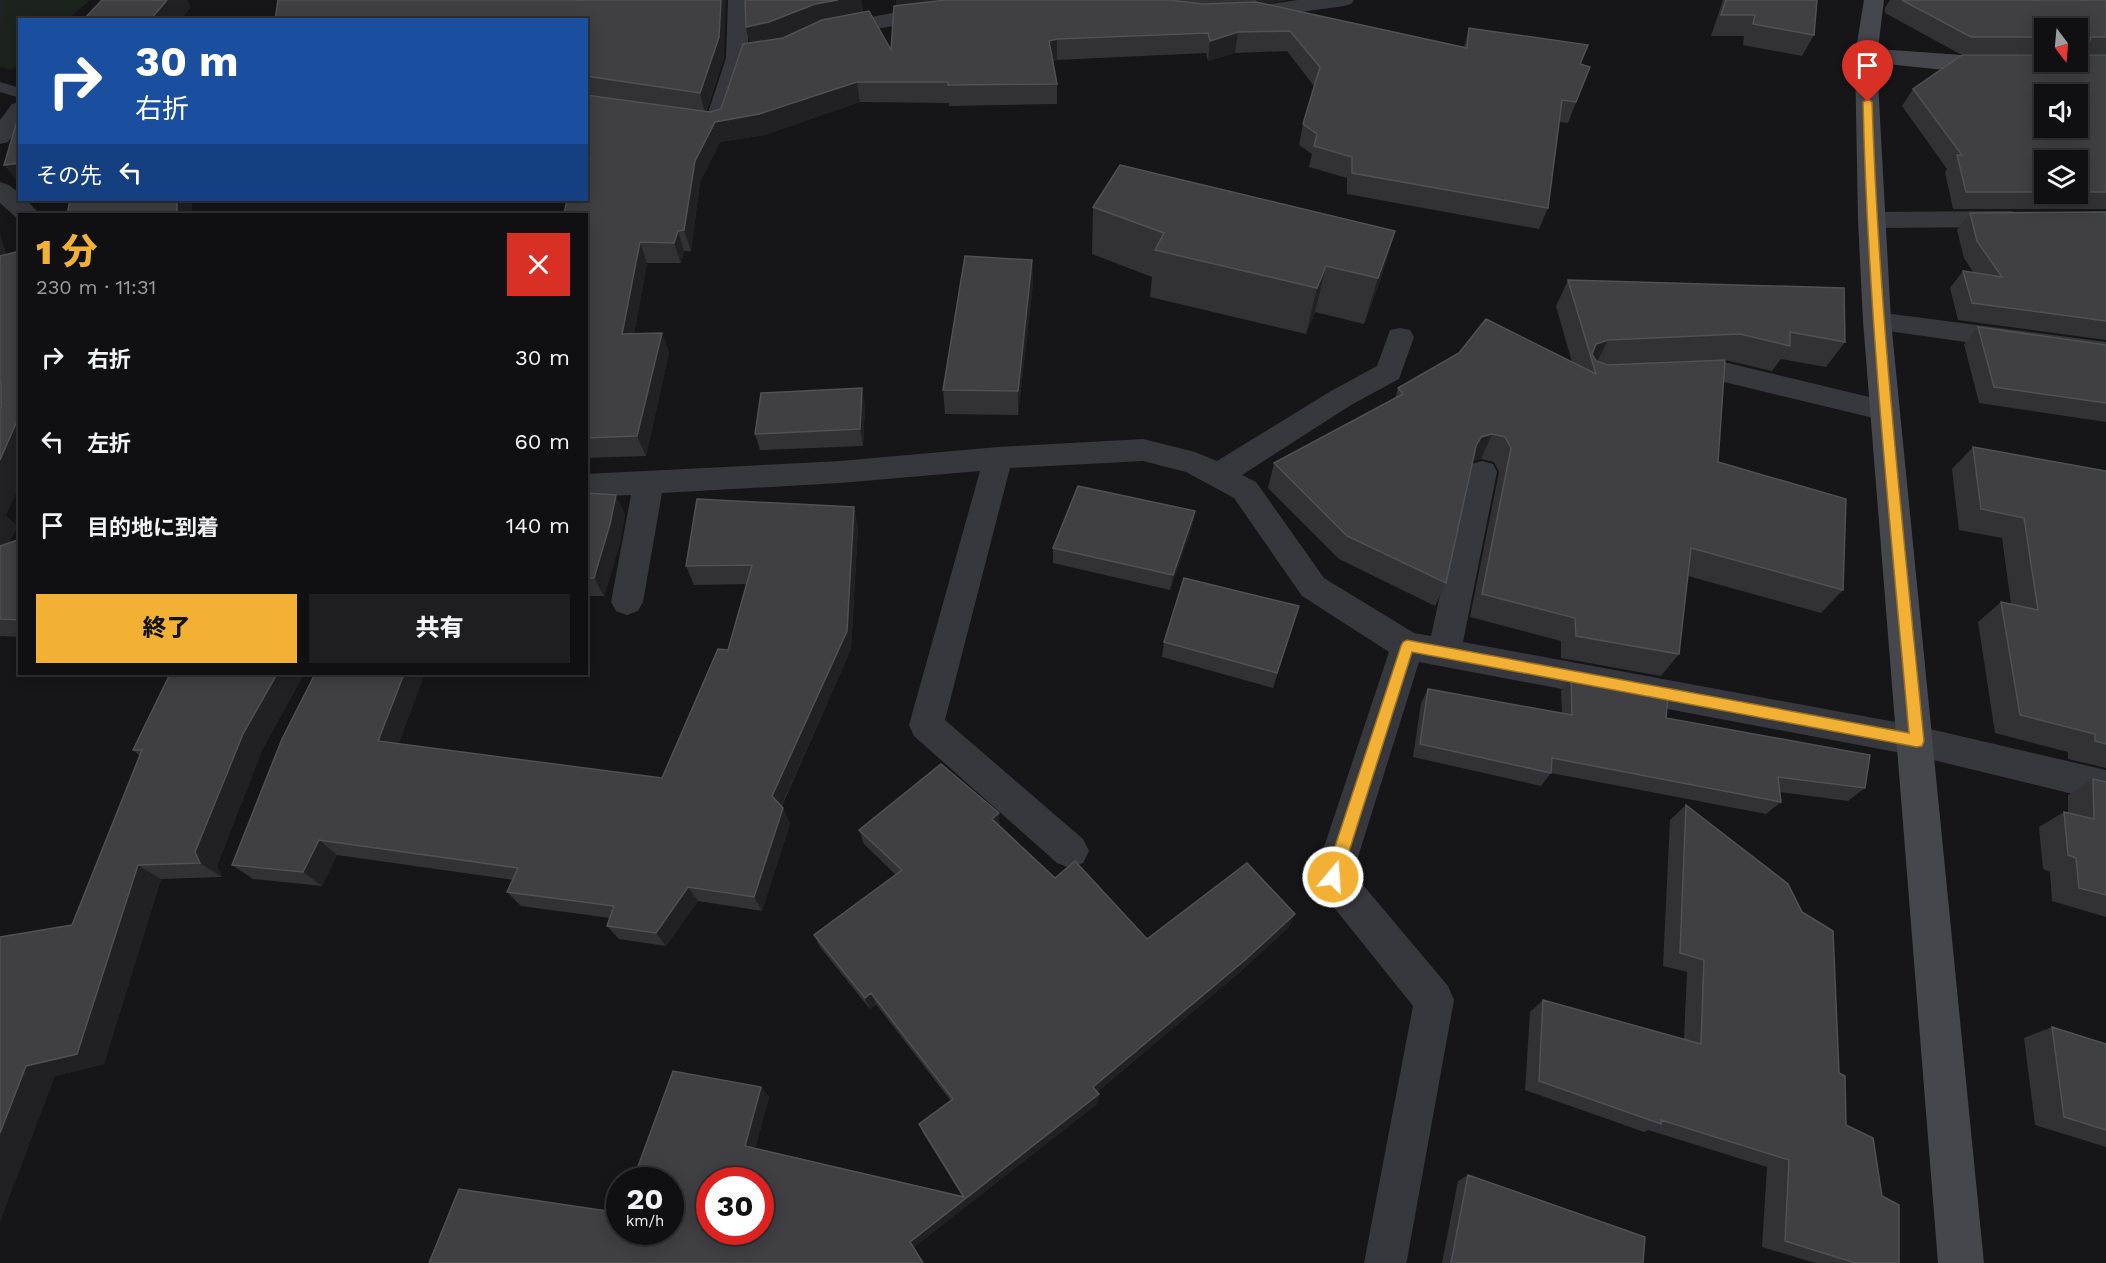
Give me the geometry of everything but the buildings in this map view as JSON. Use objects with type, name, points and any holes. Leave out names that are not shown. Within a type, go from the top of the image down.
[{"type":"street","points":[[669,117],[716,124],[748,56],[738,0]]},
{"type":"street","points":[[1222,15],[1255,14],[1344,0]]},
{"type":"street","points":[[1874,0],[1866,55],[1871,220],[1877,321],[1917,741],[1961,1263]]},
{"type":"street","points":[[809,38],[819,33],[902,16],[959,10]]},
{"type":"street","points":[[1866,55],[1951,63],[2022,63]]},
{"type":"street","points":[[0,137],[18,112]]},
{"type":"street","points":[[0,149],[18,146]]},
{"type":"street","points":[[0,190],[26,213]]},
{"type":"street","points":[[1871,220],[2038,219]]},
{"type":"street","points":[[1877,321],[2106,352]]},
{"type":"street","points":[[1218,475],[1341,398],[1389,372],[1400,337]]},
{"type":"street","points":[[1653,375],[1724,372],[1886,411]]},
{"type":"street","points":[[588,486],[840,472],[998,458],[1143,450],[1195,463],[1245,490],[1313,587],[1426,649],[1917,741],[2106,786]]},
{"type":"street","points":[[998,458],[926,725],[1070,851]]},
{"type":"street","points":[[1385,1260],[1434,1000],[1333,877],[1426,649],[1482,472]]},
{"type":"street","points":[[627,602],[648,482]]},
{"type":"lane","points":[[0,87],[18,92]]},
{"type":"shaded area","points":[[0,0],[90,0],[69,18],[18,18],[18,64],[12,70],[0,67]]},
{"type":"route","points":[[1333,877],[1407,646],[1917,741],[1877,321],[1871,220],[1868,102]]}]
